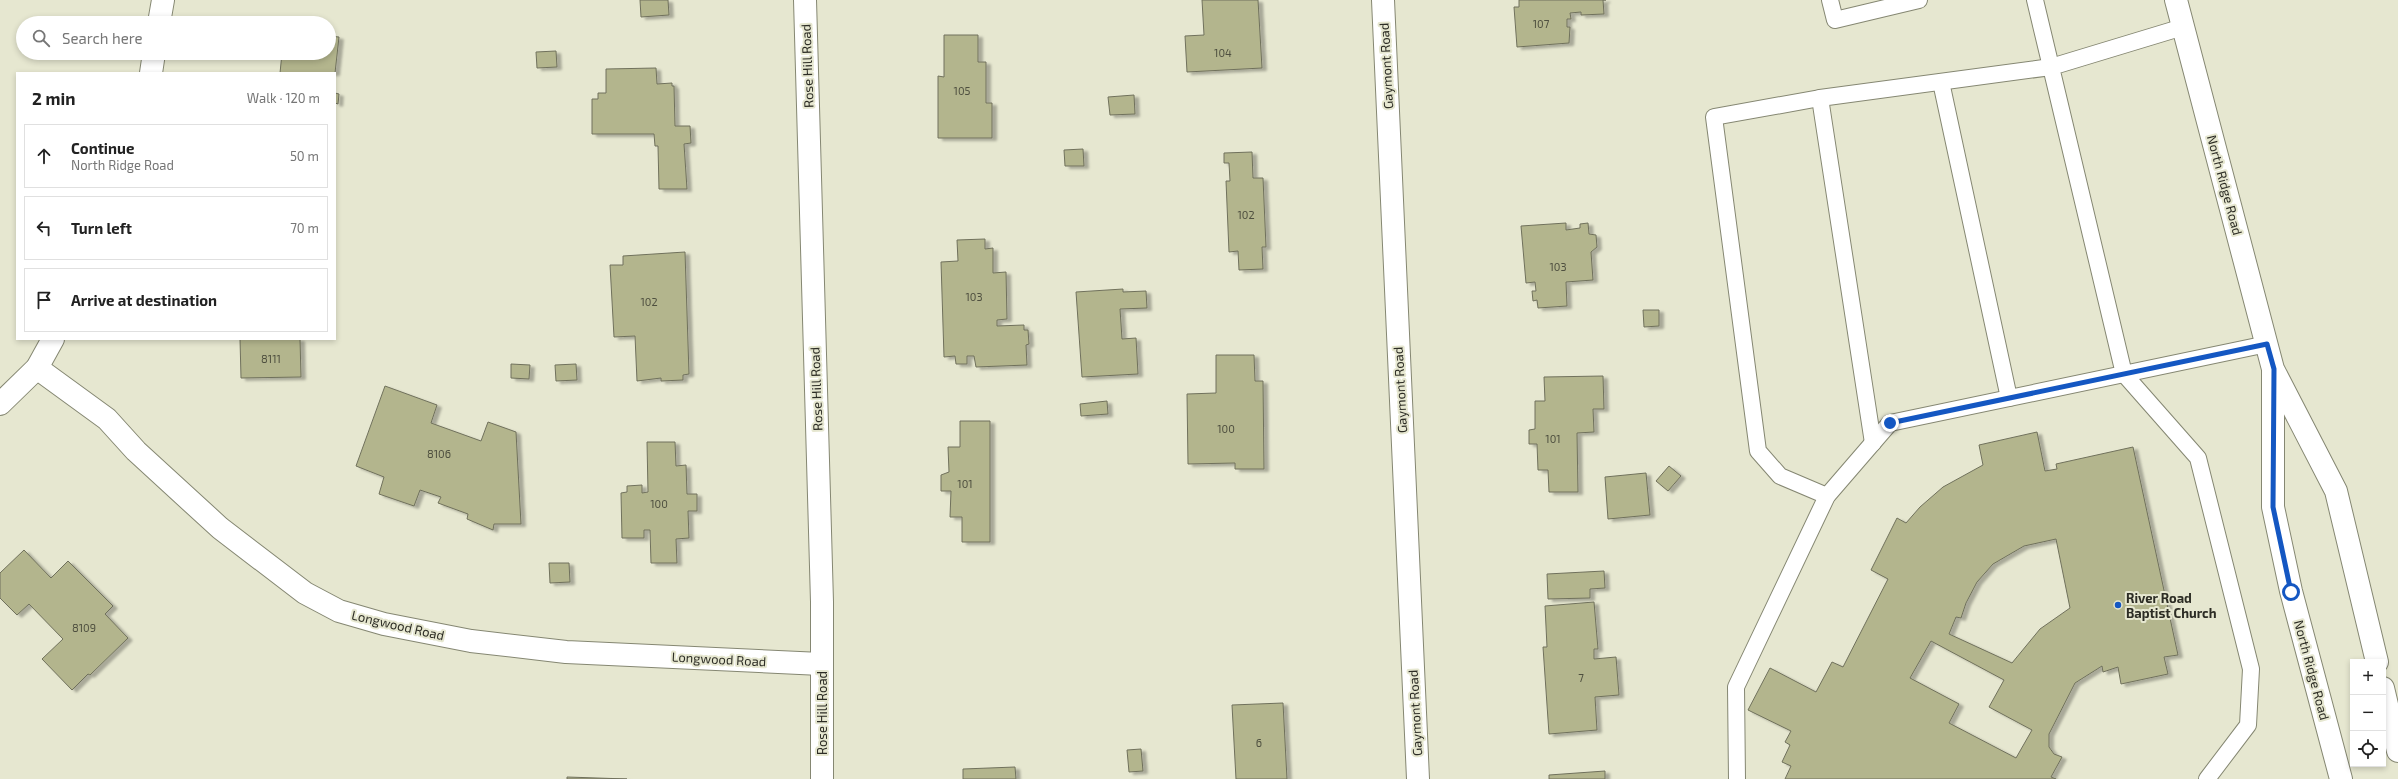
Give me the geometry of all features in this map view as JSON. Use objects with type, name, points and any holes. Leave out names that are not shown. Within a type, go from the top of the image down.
[{"type":"street","points":[[160,16],[163,0]]},
{"type":"street","name":"Rose Hill Road","points":[[805,0],[822,602],[822,779]]},
{"type":"street","name":"Gaymont Road","points":[[1383,0],[1418,779]]},
{"type":"street","name":"North Ridge Road","points":[[2176,0],[2274,369],[2336,491],[2376,659]]},
{"type":"street","points":[[151,72],[153,60]]},
{"type":"street","points":[[0,404],[37,368],[52,340]]},
{"type":"street","name":"Longwood Road","points":[[37,368],[107,419],[136,450],[220,528],[305,594],[339,611],[384,624],[471,641],[566,652],[821,664]]},
{"type":"street","name":"North Ridge Road","points":[[2274,369],[2273,507],[2291,592],[2342,779]]},
{"type":"street","points":[[2385,695],[2398,751]]},
{"type":"lane","points":[[1830,0],[1835,20],[1919,0]]},
{"type":"lane","points":[[2035,0],[2124,374],[2198,458],[2251,669],[2248,725],[2207,779]]},
{"type":"lane","points":[[1827,496],[1780,476],[1758,451],[1714,117],[1820,98],[2052,67],[2183,27]]},
{"type":"lane","points":[[1940,82],[2009,398]]},
{"type":"lane","points":[[1820,98],[1873,443]]},
{"type":"lane","points":[[1737,779],[1736,687],[1827,496],[1890,423],[2267,344]]},
{"type":"building","points":[[640,0],[668,0],[669,15],[641,17]]},
{"type":"building","points":[[1202,0],[1258,0],[1262,68],[1187,72],[1185,36],[1204,35]]},
{"type":"building","points":[[1519,0],[1603,0],[1604,14],[1581,15],[1581,12],[1570,13],[1571,19],[1567,19],[1567,27],[1570,27],[1569,43],[1517,47],[1514,7],[1519,7]]},
{"type":"building","points":[[944,35],[978,35],[978,62],[986,62],[986,103],[992,103],[992,138],[938,138],[938,76],[944,77]]},
{"type":"building","points":[[336,37],[339,37],[335,72],[280,72],[281,60],[336,60]]},
{"type":"building","points":[[556,51],[557,67],[537,68],[536,52]]},
{"type":"building","points":[[656,68],[657,84],[672,83],[672,86],[674,86],[675,126],[690,126],[691,143],[684,144],[687,189],[659,189],[658,146],[655,146],[654,134],[592,134],[592,99],[598,99],[598,93],[606,93],[606,69]]},
{"type":"building","points":[[336,93],[339,94],[338,104],[336,103]]},
{"type":"building","points":[[1134,95],[1135,114],[1110,115],[1108,97]]},
{"type":"building","points":[[1083,149],[1084,166],[1065,166],[1064,150]]},
{"type":"building","points":[[1252,152],[1253,178],[1263,178],[1266,247],[1262,247],[1263,269],[1239,270],[1238,251],[1229,252],[1226,181],[1230,181],[1229,163],[1224,163],[1224,153]]},
{"type":"building","points":[[1566,223],[1566,230],[1580,228],[1580,224],[1588,223],[1589,234],[1596,235],[1597,247],[1591,252],[1593,280],[1566,282],[1567,306],[1538,308],[1537,300],[1533,301],[1532,291],[1536,291],[1535,282],[1526,283],[1521,226]]},
{"type":"building","points":[[985,239],[985,249],[993,248],[993,273],[1006,272],[1007,319],[997,320],[997,326],[1024,325],[1024,330],[1028,330],[1029,344],[1026,345],[1027,365],[976,367],[974,356],[967,356],[967,364],[956,364],[955,356],[944,357],[941,262],[958,261],[957,240]]},
{"type":"building","points":[[685,252],[689,374],[683,375],[683,380],[661,381],[661,378],[637,381],[635,336],[614,337],[610,265],[623,265],[623,256]]},
{"type":"building","points":[[1123,289],[1123,292],[1146,291],[1147,308],[1120,309],[1122,339],[1136,338],[1138,374],[1082,377],[1076,292]]},
{"type":"building","points":[[1643,310],[1659,310],[1659,326],[1644,327]]},
{"type":"building","points":[[240,340],[300,340],[301,377],[241,378]]},
{"type":"building","points":[[1216,355],[1254,355],[1255,381],[1263,381],[1264,469],[1235,469],[1235,463],[1188,464],[1187,394],[1216,393]]},
{"type":"building","points":[[511,364],[530,365],[529,379],[511,378]]},
{"type":"building","points":[[576,364],[577,380],[556,381],[555,365]]},
{"type":"building","points":[[1603,376],[1604,409],[1593,409],[1594,432],[1577,433],[1578,492],[1549,492],[1548,470],[1538,470],[1537,444],[1529,444],[1529,430],[1535,429],[1535,401],[1545,401],[1544,377]]},
{"type":"building","points":[[385,386],[437,405],[431,423],[481,441],[488,422],[516,432],[521,524],[494,524],[493,530],[467,519],[468,514],[438,503],[441,497],[420,490],[414,506],[379,494],[384,477],[356,466]]},
{"type":"building","points":[[1107,401],[1108,414],[1081,416],[1080,404]]},
{"type":"building","points":[[960,421],[990,421],[990,542],[962,542],[962,517],[950,517],[951,491],[941,491],[941,475],[949,472],[948,447],[960,447]]},
{"type":"building","name":"River Road Baptist Church","points":[[2037,432],[2045,471],[2057,469],[2056,464],[2133,447],[2178,655],[2164,657],[2168,674],[2121,684],[2118,667],[2103,672],[2102,666],[2075,683],[2049,734],[2049,747],[2054,754],[2062,757],[2051,777],[2056,779],[1785,779],[1791,766],[1782,762],[1790,745],[1785,742],[1791,731],[1748,710],[1770,668],[1816,692],[1832,662],[1843,667],[1888,579],[1871,570],[1897,518],[1906,523],[1920,507],[1943,487],[1983,465],[1979,445]],"holes":[[[2056,539],[2070,608],[2040,629],[2012,663],[1949,634],[1956,617],[1961,618],[1966,603],[1977,582],[1993,564],[2024,546]],[[1931,641],[2004,680],[1989,707],[2032,730],[2016,758],[1949,723],[1959,704],[1910,678]]]},
{"type":"building","points":[[647,442],[675,442],[676,466],[686,465],[687,494],[697,494],[697,511],[688,511],[689,538],[676,539],[677,563],[651,563],[650,530],[644,530],[644,538],[622,538],[621,493],[627,492],[627,486],[642,485],[642,493],[648,492]]},
{"type":"building","points":[[1669,466],[1681,476],[1668,491],[1656,481]]},
{"type":"building","points":[[1646,473],[1650,515],[1608,519],[1605,477]]},
{"type":"building","points":[[24,550],[51,578],[68,561],[113,606],[105,614],[128,638],[90,675],[88,674],[72,690],[42,659],[63,639],[29,604],[17,615],[0,598],[0,573]]},
{"type":"building","points":[[549,563],[569,563],[570,582],[550,583]]},
{"type":"building","points":[[1604,571],[1605,588],[1590,589],[1590,598],[1548,599],[1547,574]]},
{"type":"building","points":[[1594,602],[1598,649],[1594,649],[1594,659],[1616,657],[1619,695],[1595,697],[1597,730],[1549,734],[1543,647],[1547,647],[1545,606]]},
{"type":"building","points":[[1283,703],[1287,779],[1236,779],[1232,705]]},
{"type":"building","points":[[1141,749],[1143,771],[1129,772],[1127,750]]},
{"type":"building","points":[[1015,767],[1016,779],[963,779],[963,769]]},
{"type":"building","points":[[1605,771],[1605,779],[1549,779],[1549,775]]},
{"type":"building","points":[[567,777],[627,779],[567,779]]},
{"type":"place","name":"River Road Baptist Church","points":[[2118,605]]},
{"type":"route","points":[[1890,423],[2267,344],[2274,369],[2273,507],[2291,592]]}]
